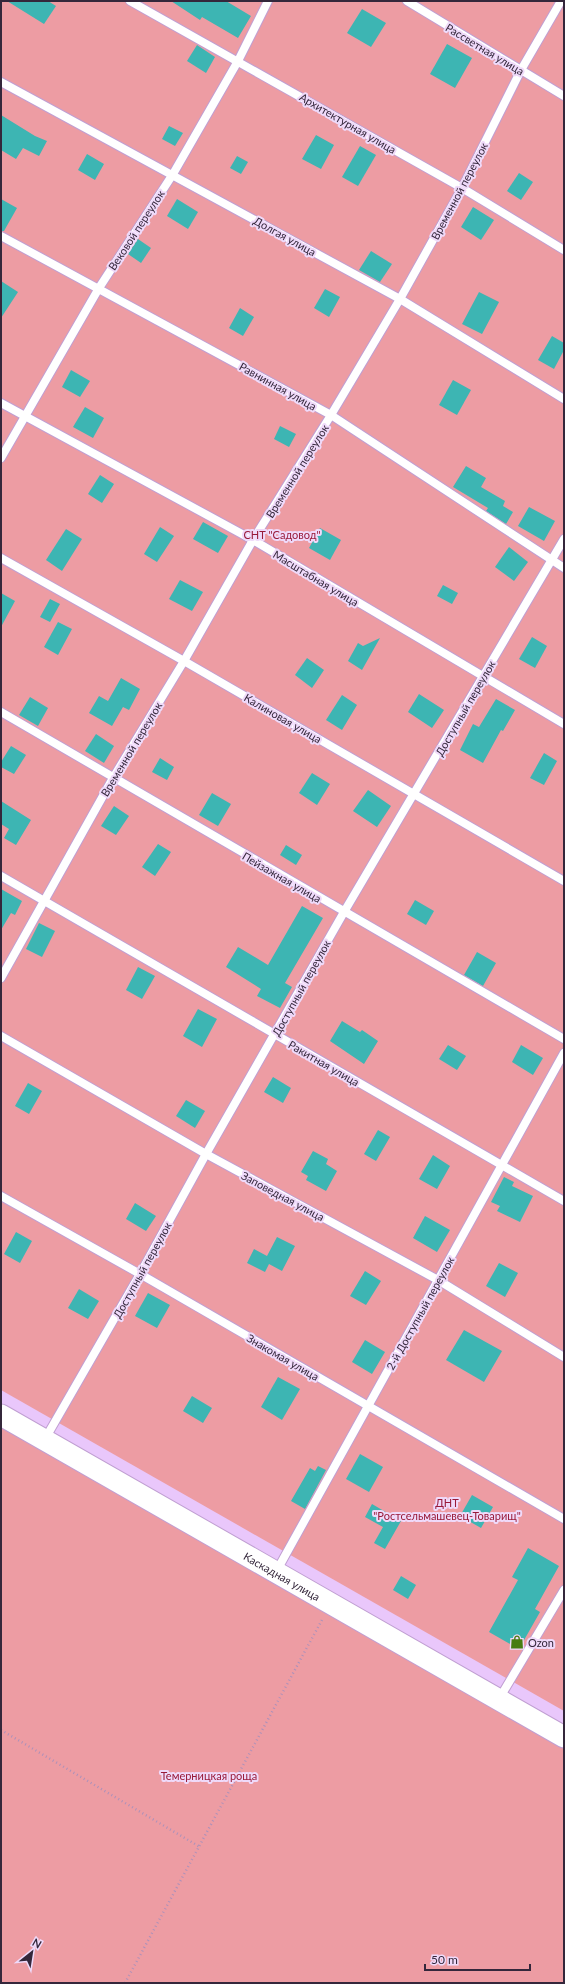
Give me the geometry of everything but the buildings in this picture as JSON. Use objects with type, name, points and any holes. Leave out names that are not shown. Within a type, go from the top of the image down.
[{"type":"street","name":"Каскадная улица","points":[[1,1415],[564,1737]]},
{"type":"lane","name":"Архитектурная улица","points":[[130,1],[462,188],[564,250]]},
{"type":"lane","name":"Вековой переулок","points":[[1,458],[99,288],[173,174],[238,61],[268,1]]},
{"type":"lane","name":"Рассветная улица","points":[[407,1],[564,96]]},
{"type":"lane","name":"Временной переулок","points":[[1,978],[43,900],[113,778],[184,660],[253,540],[331,415],[400,299],[462,188],[521,70],[560,1]]},
{"type":"lane","name":"Долгая улица","points":[[1,82],[173,174],[400,299],[564,399]]},
{"type":"lane","name":"Равнинная улица","points":[[1,236],[331,415],[564,568]]},
{"type":"lane","name":"Масштабная улица","points":[[1,403],[253,540],[564,724]]},
{"type":"lane","name":"Доступный переулок","points":[[45,1440],[344,912],[564,539]]},
{"type":"lane","name":"Калиновая улица","points":[[1,558],[184,660],[564,881]]},
{"type":"lane","name":"Пейзажная улица","points":[[1,712],[564,1039]]},
{"type":"lane","name":"Ракитная улица","points":[[1,876],[564,1201]]},
{"type":"lane","name":"Заповедная улица","points":[[1,1036],[206,1154],[438,1280],[564,1357]]},
{"type":"lane","name":"2-й Доступный переулок","points":[[276,1573],[564,1053]]},
{"type":"lane","name":"Знакомая улица","points":[[1,1196],[140,1274],[564,1519]]},
{"type":"lane","points":[[498,1700],[564,1590]]},
{"type":"path","points":[[125,1983],[331,1604]]},
{"type":"path","points":[[1,1730],[200,1847]]},
{"type":"green space","name":"СНТ \"Садовод\"","points":[[1,1],[564,1],[564,1711],[1,1390]]},
{"type":"green space","name":"Темерницкая роща","points":[[1,1420],[564,1738],[564,1983],[1,1983]]},
{"type":"place","name":"Ozon","points":[[517,1642]]},
{"type":"park label","name":"ДНТ \"Ростсельмашевец-Товарищ\"","points":[[447,1508]]}]
